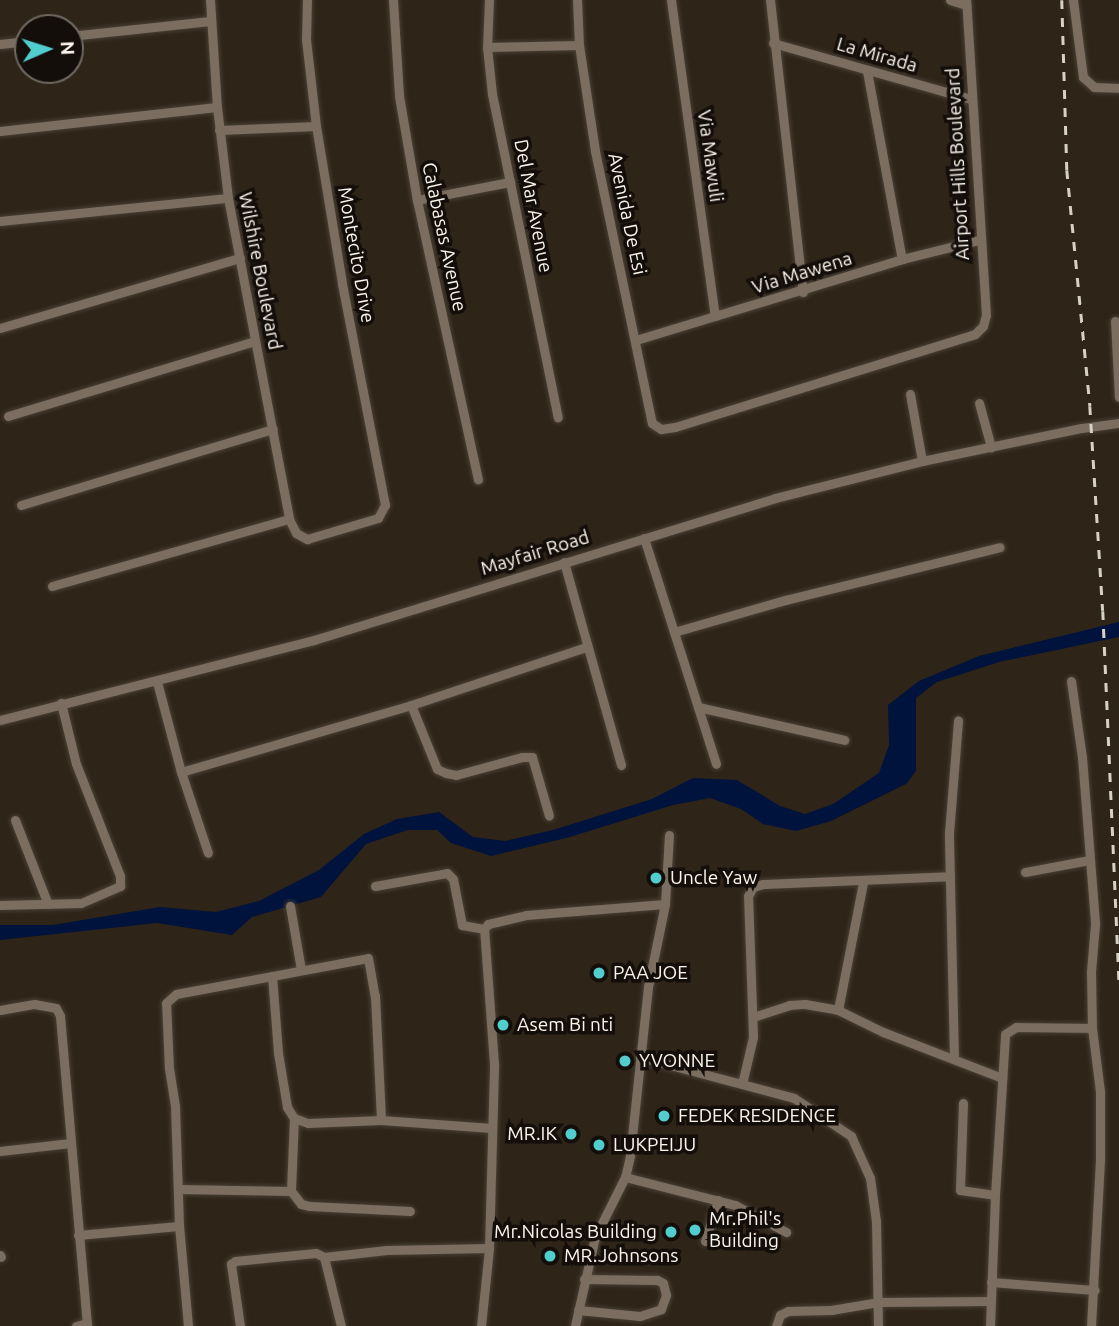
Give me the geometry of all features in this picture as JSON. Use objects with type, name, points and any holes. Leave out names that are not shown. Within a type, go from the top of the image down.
[{"type":"street","name":"Wilshire Boulevard","points":[[210,0],[219,130],[228,198],[289,519]]},
{"type":"street","name":"Montecito Drive","points":[[289,519],[296,533],[307,539],[378,519],[383,514],[385,505],[342,283],[316,126],[306,40],[307,0]]},
{"type":"street","name":"Calabasas Avenue","points":[[393,0],[399,96],[417,200],[478,479]]},
{"type":"street","name":"Del Mar Avenue","points":[[489,0],[487,47],[492,94],[558,417]]},
{"type":"street","name":"Avenida De Esi","points":[[577,0],[579,45],[595,152],[652,423],[661,429]]},
{"type":"street","name":"Via Mawuli","points":[[671,0],[715,316]]},
{"type":"street","points":[[770,0],[803,292]]},
{"type":"street","points":[[950,0],[966,2]]},
{"type":"street","points":[[1073,0],[1083,77],[1094,87],[1119,88]]},
{"type":"street","name":"Airport Hills Boulevard","points":[[661,429],[675,427],[975,334],[984,326],[986,316],[979,240],[966,2]]},
{"type":"street","points":[[84,34],[210,21]]},
{"type":"street","name":"La Mirada","points":[[773,43],[971,99]]},
{"type":"street","points":[[487,47],[579,45]]},
{"type":"street","points":[[867,71],[902,259]]},
{"type":"street","points":[[0,131],[217,107]]},
{"type":"street","points":[[219,130],[316,126]]},
{"type":"street","points":[[417,200],[510,182]]},
{"type":"street","points":[[0,221],[228,198]]},
{"type":"street","name":"Via Mawena","points":[[636,340],[803,292],[902,259],[979,240]]},
{"type":"street","points":[[0,328],[240,258]]},
{"type":"street","points":[[1115,321],[1119,397]]},
{"type":"street","points":[[8,416],[255,341]]},
{"type":"street","points":[[910,394],[922,461]]},
{"type":"street","points":[[979,403],[990,447]]},
{"type":"street","name":"Mayfair Road","points":[[0,720],[314,640],[775,498],[922,461],[1119,423]]},
{"type":"street","points":[[21,505],[273,429]]},
{"type":"street","points":[[52,586],[289,519]]},
{"type":"street","points":[[644,538],[716,764]]},
{"type":"street","points":[[674,632],[785,600],[1000,547]]},
{"type":"street","points":[[564,562],[621,765]]},
{"type":"street","points":[[181,772],[411,705],[586,647]]},
{"type":"street","points":[[1071,681],[1082,757],[1095,924],[1091,972],[1093,1028],[1100,1091],[1095,1290],[1091,1326]]},
{"type":"street","points":[[157,682],[181,772],[208,853]]},
{"type":"street","points":[[0,905],[81,903],[120,886],[120,876],[76,764],[61,703]]},
{"type":"street","points":[[411,705],[438,769],[446,773],[456,775],[522,757],[532,757],[549,816]]},
{"type":"street","points":[[698,707],[844,740]]},
{"type":"street","points":[[954,1059],[949,833],[958,720]]},
{"type":"street","points":[[15,820],[48,904]]},
{"type":"street","points":[[575,1326],[594,1237],[625,1177],[630,1156],[648,987],[665,904],[669,835]]},
{"type":"street","points":[[1025,873],[1089,860]]},
{"type":"street","points":[[375,886],[447,873],[453,879],[462,925],[484,929]]},
{"type":"street","points":[[742,1084],[753,1037],[748,896],[753,887],[950,876]]},
{"type":"street","points":[[838,1010],[863,882]]},
{"type":"street","points":[[481,1326],[489,1248],[494,1063],[484,929],[488,923],[526,915],[665,904]]},
{"type":"street","points":[[290,906],[301,970]]},
{"type":"street","points":[[188,1326],[179,1226],[179,1189],[166,1003],[176,993],[368,958],[374,996],[381,1120]]},
{"type":"street","points":[[272,976],[278,1053],[287,1107],[293,1118],[295,1134],[291,1191],[301,1204],[310,1206],[410,1211]]},
{"type":"street","points":[[0,1010],[34,1004],[57,1008],[62,1023],[87,1324],[76,1326]]},
{"type":"street","points":[[752,1017],[789,1005],[805,1004],[838,1010],[883,1032],[1002,1079]]},
{"type":"street","points":[[990,1326],[995,1195],[1006,1034],[1009,1029],[1093,1028]]},
{"type":"street","points":[[640,1057],[794,1098],[851,1136],[870,1178],[876,1221],[878,1326]]},
{"type":"street","points":[[962,1103],[960,1190],[995,1195]]},
{"type":"street","points":[[293,1118],[308,1123],[381,1120],[492,1128]]},
{"type":"street","points":[[295,1134],[308,1123]]},
{"type":"street","points":[[0,1151],[71,1143]]},
{"type":"street","points":[[625,1177],[667,1190],[735,1205],[786,1232]]},
{"type":"street","points":[[179,1189],[291,1191]]},
{"type":"street","points":[[705,1241],[718,1200]]},
{"type":"street","points":[[78,1235],[179,1226]]},
{"type":"street","points":[[240,1326],[230,1271],[235,1261],[316,1253],[324,1256],[387,1250],[489,1248]]},
{"type":"street","points":[[324,1256],[341,1326]]},
{"type":"street","points":[[578,1310],[640,1315],[661,1309],[666,1295],[663,1283],[657,1280],[584,1279]]},
{"type":"street","points":[[991,1282],[1095,1290]]},
{"type":"street","points":[[776,1326],[780,1315],[788,1311],[831,1310],[879,1302],[990,1301]]},
{"type":"water","points":[[1119,622],[1119,637],[999,662],[937,682],[916,698],[916,771],[906,784],[831,821],[796,831],[763,824],[741,809],[710,798],[673,805],[570,837],[491,856],[451,843],[437,830],[408,830],[366,844],[321,897],[252,917],[232,935],[157,923],[0,940],[0,925],[53,925],[160,907],[216,912],[259,901],[319,870],[364,834],[397,819],[439,812],[473,837],[505,841],[553,830],[652,799],[693,778],[737,780],[780,806],[805,814],[833,804],[879,773],[889,745],[888,705],[919,681],[979,656]]},
{"type":"railway","points":[[1062,0],[1067,170],[1090,406],[1103,611],[1119,983]]},
{"type":"place","name":"Uncle Yaw","points":[[656,878]]},
{"type":"place","name":"PAA JOE","points":[[599,973]]},
{"type":"place","name":"Asem Bi nti","points":[[503,1025]]},
{"type":"place","name":"YVONNE","points":[[625,1061]]},
{"type":"place","name":"FEDEK RESIDENCE","points":[[664,1116]]},
{"type":"place","name":"MR.IK","points":[[571,1134]]},
{"type":"place","name":"LUKPEIJU","points":[[599,1145]]},
{"type":"place","name":"Mr.Phil's Building","points":[[695,1230]]},
{"type":"place","name":"Mr.Nicolas Building","points":[[671,1232]]},
{"type":"place","name":"MR.Johnsons","points":[[550,1256]]}]
